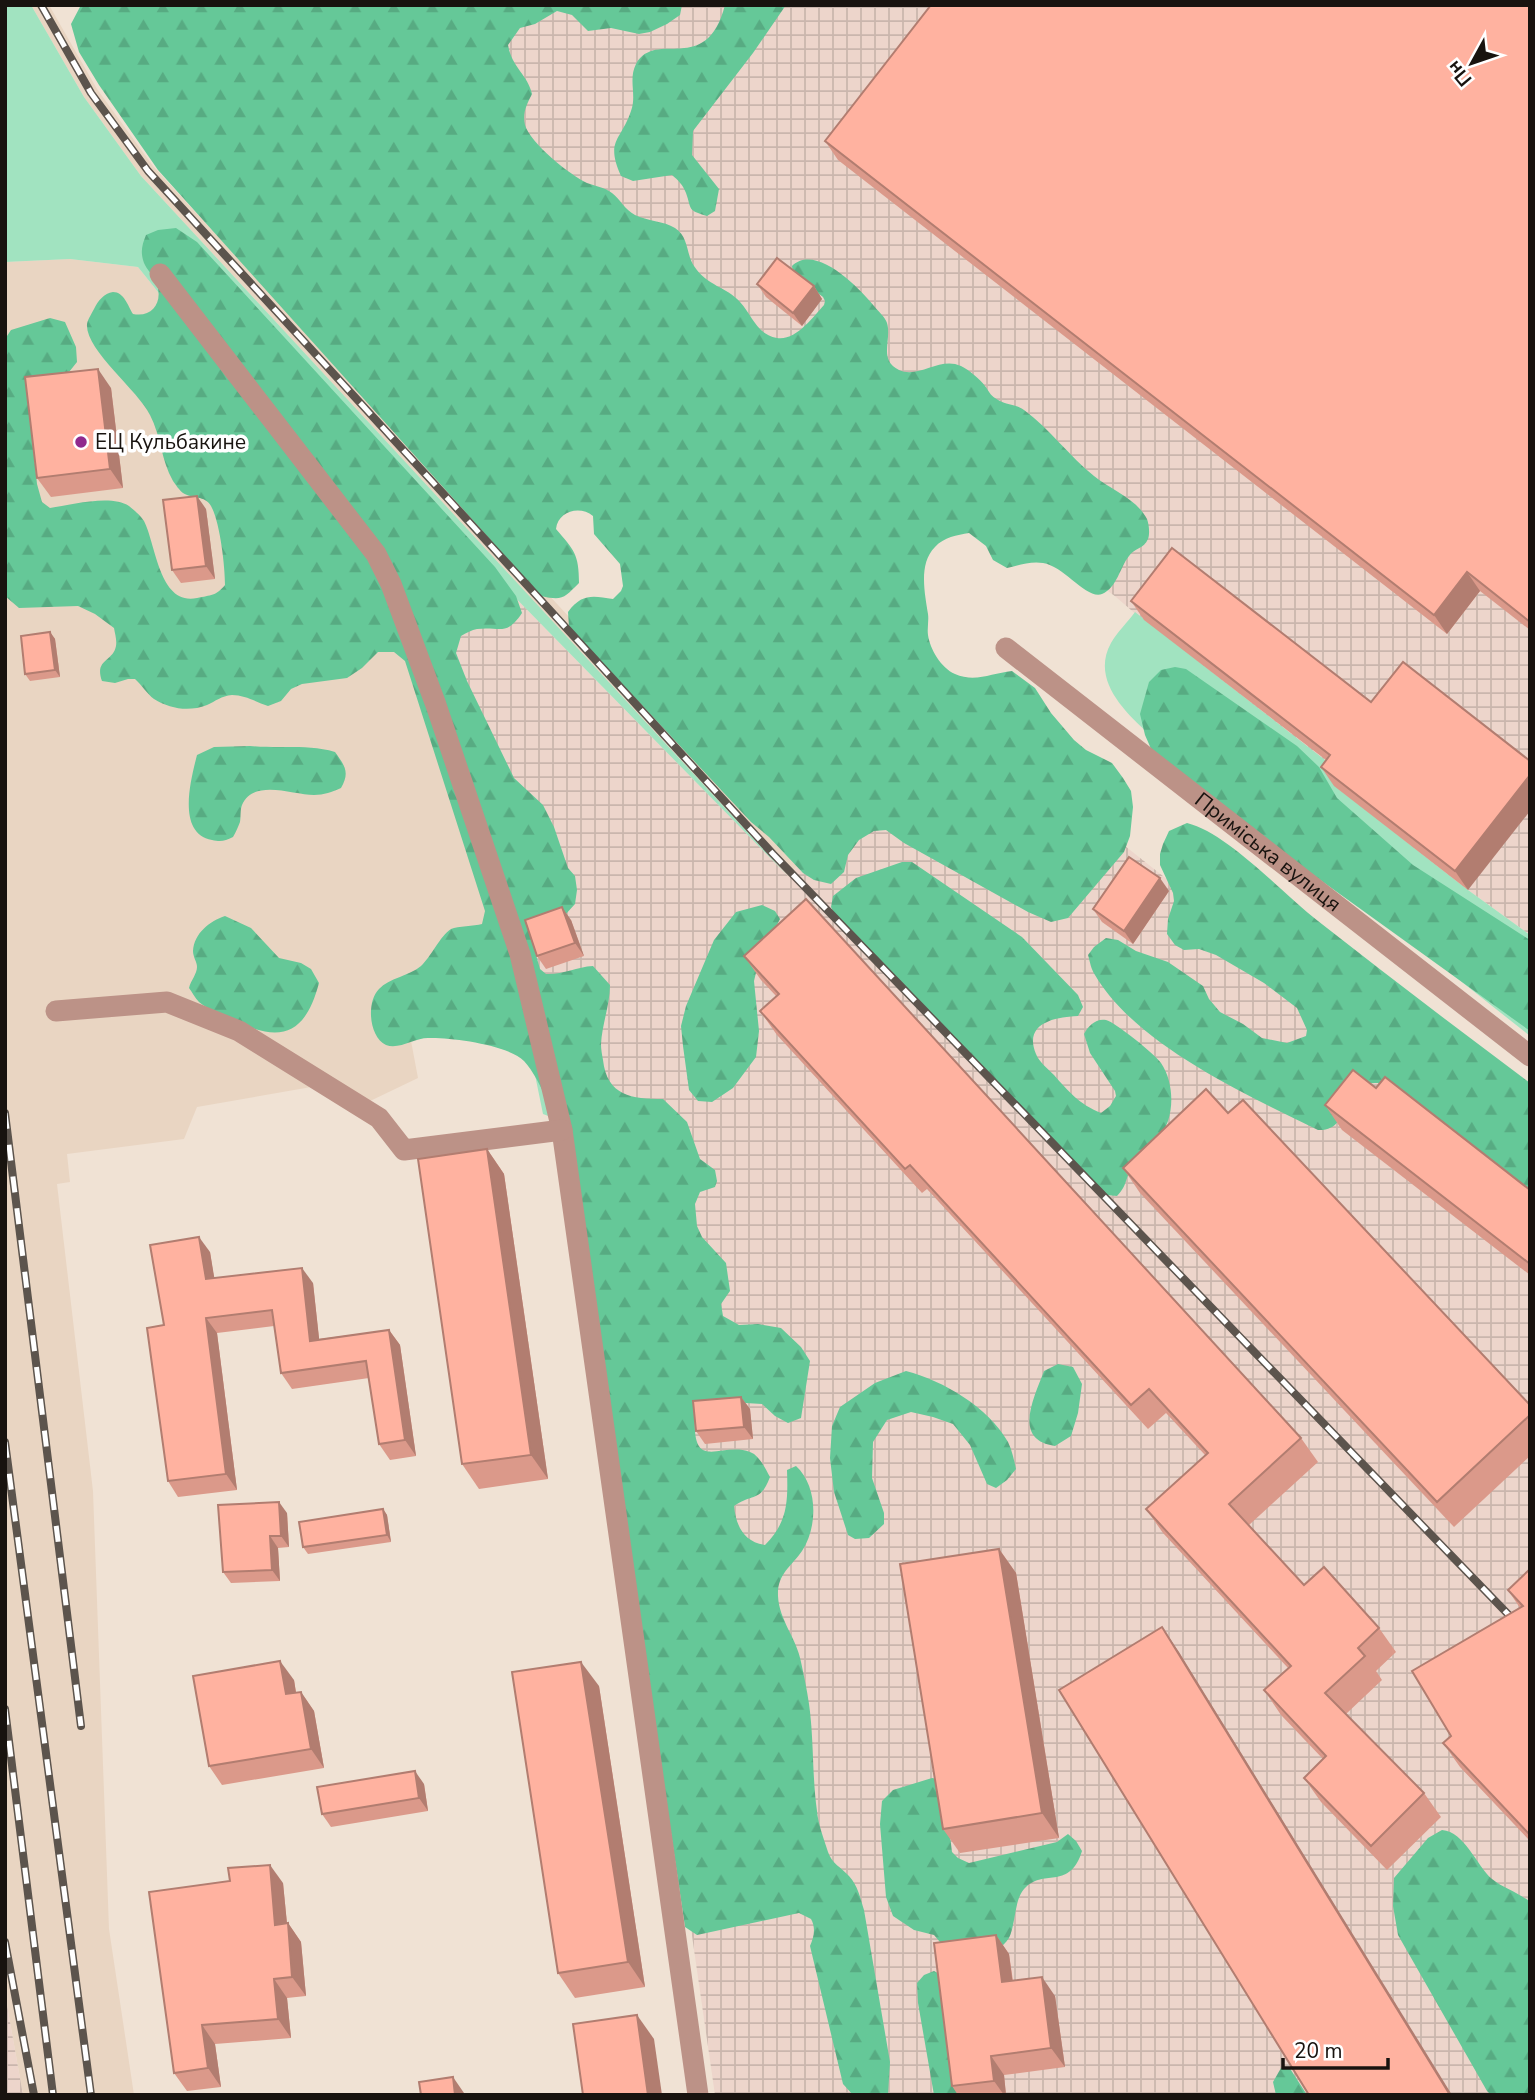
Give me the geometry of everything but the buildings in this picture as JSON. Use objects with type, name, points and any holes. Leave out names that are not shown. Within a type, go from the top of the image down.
[{"type":"street","points":[[160,274],[376,554],[391,584],[436,705],[520,954],[562,1130],[698,2095]]},
{"type":"street","name":"Приміська вулиця","points":[[1006,648],[1530,1056]]},
{"type":"street","points":[[56,1011],[167,1002],[239,1031],[379,1118],[404,1150],[562,1130]]},
{"type":"shaded area","points":[[31,5],[49,5],[97,89],[153,166],[799,864],[788,876],[141,176],[84,97]]},
{"type":"shaded area","points":[[521,5],[1530,5],[1530,935],[1334,786],[1116,597],[498,137],[435,84]]},
{"type":"shaded area","points":[[70,259],[138,267],[371,558],[511,957],[399,977],[418,1078],[368,1102],[317,1086],[197,1107],[184,1139],[67,1154],[70,1182],[57,1184],[93,1491],[109,1929],[134,2095],[23,2095],[5,1994],[5,262]]},
{"type":"shaded area","points":[[494,576],[788,876],[870,792],[1125,846],[1530,1166],[1530,2095],[715,2095],[575,1126],[424,635]]},
{"type":"shaded area","points":[[5,1994],[23,2095],[5,2095]]},
{"type":"green space","points":[[5,5],[31,5],[84,97],[141,176],[788,876],[494,576],[424,635],[575,1126],[543,1114],[511,957],[371,558],[138,267],[70,259],[5,262]]},
{"type":"green space","points":[[81,5],[682,5],[680,15],[667,24],[639,34],[611,28],[588,31],[572,15],[557,11],[535,24],[520,28],[508,45],[513,60],[532,94],[524,121],[534,141],[571,173],[615,195],[631,213],[671,226],[680,232],[691,261],[699,273],[735,297],[759,329],[770,336],[791,336],[804,327],[824,305],[823,297],[793,274],[792,266],[802,260],[825,264],[848,279],[886,321],[887,355],[893,366],[899,370],[914,372],[945,364],[961,366],[980,380],[994,397],[1021,408],[1033,417],[1085,468],[1130,500],[1147,519],[1149,537],[1146,542],[1131,553],[1115,582],[1102,594],[1089,592],[1051,565],[1030,563],[1007,568],[993,560],[986,546],[969,533],[942,541],[926,562],[924,588],[928,635],[941,663],[955,674],[970,678],[1012,671],[1035,688],[1051,713],[1074,740],[1086,750],[1112,763],[1131,791],[1133,807],[1130,836],[1124,852],[1068,918],[1051,922],[1028,912],[904,843],[886,830],[874,831],[859,840],[848,855],[844,872],[831,884],[814,880],[803,873],[751,822],[569,627],[568,612],[578,602],[588,597],[613,599],[623,586],[620,564],[594,534],[593,516],[576,511],[561,518],[556,529],[574,553],[579,583],[563,597],[541,596],[158,170],[79,52],[71,24]]},
{"type":"green space","points":[[725,5],[786,5],[693,131],[692,155],[719,189],[715,211],[707,216],[691,209],[686,193],[672,175],[633,181],[621,176],[614,148],[633,105],[633,76],[636,64],[645,54],[656,50],[694,46],[706,40],[717,27]]},
{"type":"green space","points":[[176,228],[197,242],[495,567],[516,596],[522,613],[511,625],[502,629],[477,629],[461,636],[456,653],[514,778],[543,805],[554,827],[568,868],[575,876],[575,904],[565,915],[530,934],[540,969],[546,974],[552,974],[593,966],[610,985],[601,1044],[605,1072],[610,1081],[623,1093],[631,1096],[663,1099],[687,1122],[700,1159],[715,1170],[715,1187],[700,1192],[695,1204],[697,1226],[702,1237],[726,1263],[730,1291],[721,1304],[723,1316],[739,1325],[758,1324],[781,1328],[801,1347],[810,1361],[801,1418],[788,1423],[762,1404],[729,1402],[695,1417],[695,1434],[698,1445],[703,1450],[750,1452],[762,1462],[770,1477],[763,1491],[734,1506],[739,1526],[746,1537],[765,1545],[778,1528],[787,1501],[787,1470],[796,1466],[803,1474],[812,1495],[811,1530],[802,1551],[780,1582],[779,1605],[799,1654],[806,1688],[811,1717],[815,1798],[820,1826],[830,1856],[855,1884],[864,1910],[890,2062],[888,2095],[853,2095],[843,2084],[810,1946],[814,1933],[811,1919],[799,1913],[697,1935],[685,1927],[570,1157],[544,1093],[524,1061],[506,1051],[479,1043],[438,1038],[391,1046],[380,1041],[373,1027],[372,1002],[379,989],[421,966],[451,929],[482,924],[485,911],[405,661],[394,652],[378,652],[347,678],[302,684],[291,689],[281,701],[268,706],[246,697],[232,695],[200,707],[180,708],[154,699],[135,679],[115,683],[102,681],[100,668],[114,651],[116,639],[114,628],[95,614],[78,606],[19,608],[5,596],[5,339],[11,330],[50,318],[65,322],[76,347],[77,362],[65,377],[29,407],[37,484],[42,502],[50,508],[102,501],[129,506],[144,521],[161,571],[174,593],[184,598],[197,598],[216,593],[225,585],[219,533],[211,506],[205,500],[183,493],[174,482],[150,415],[94,346],[87,324],[97,303],[113,292],[123,297],[133,314],[140,315],[155,307],[159,296],[158,289],[144,263],[143,242],[146,235],[158,230]]},
{"type":"green space","points":[[1135,612],[1343,774],[1335,786],[1530,935],[1530,1036],[1148,733],[1129,715],[1113,693],[1105,669],[1111,643]]},
{"type":"green space","points":[[1175,667],[1186,669],[1297,746],[1319,767],[1337,798],[1413,865],[1530,940],[1530,1031],[1180,779],[1155,758],[1140,714],[1149,682],[1161,670]]},
{"type":"green space","points":[[214,747],[314,748],[335,752],[345,769],[344,782],[341,788],[318,795],[275,790],[255,792],[242,805],[240,822],[233,837],[218,841],[201,835],[194,827],[189,804],[197,755]]},
{"type":"green space","points":[[1187,823],[1203,829],[1237,851],[1318,921],[1530,1083],[1530,1194],[1384,1083],[1359,1086],[1351,1093],[1338,1122],[1324,1130],[1318,1130],[1195,1066],[1137,1024],[1113,1000],[1094,973],[1088,955],[1106,938],[1118,940],[1136,951],[1168,962],[1203,986],[1220,1012],[1262,1038],[1287,1043],[1306,1036],[1307,1030],[1297,1008],[1264,983],[1216,955],[1199,949],[1184,950],[1175,945],[1167,934],[1168,919],[1174,901],[1160,865],[1160,854],[1169,831]]},
{"type":"green space","points":[[902,862],[912,862],[1022,937],[1078,995],[1083,1007],[1078,1016],[1051,1020],[1044,1024],[1034,1035],[1033,1044],[1041,1063],[1080,1102],[1101,1113],[1110,1106],[1116,1096],[1090,1053],[1084,1034],[1096,1021],[1106,1020],[1118,1026],[1161,1063],[1168,1076],[1171,1091],[1168,1121],[1157,1139],[1132,1168],[1117,1196],[1106,1195],[1090,1180],[836,917],[831,907],[833,896],[856,878]]},
{"type":"green space","points":[[762,905],[775,911],[780,919],[759,960],[754,981],[759,1031],[756,1057],[733,1088],[712,1102],[698,1101],[689,1090],[683,1046],[681,1026],[686,1006],[714,940],[736,912]]},
{"type":"green space","points":[[225,916],[251,928],[279,958],[301,963],[311,969],[319,983],[313,1001],[298,1024],[277,1032],[250,1027],[202,1005],[189,988],[197,970],[193,951],[196,939],[214,921]]},
{"type":"green space","points":[[1058,1364],[1073,1367],[1082,1384],[1071,1436],[1055,1446],[1034,1436],[1030,1427],[1030,1416],[1044,1371]]},
{"type":"green space","points":[[906,1371],[935,1381],[977,1407],[1008,1442],[1016,1469],[996,1488],[987,1484],[970,1445],[953,1424],[911,1412],[887,1420],[873,1442],[872,1478],[884,1513],[884,1524],[869,1538],[855,1539],[848,1535],[834,1492],[830,1458],[832,1426],[840,1407],[875,1383]]},
{"type":"green space","points":[[932,1778],[938,1779],[944,1788],[952,1852],[958,1858],[969,1863],[1057,1842],[1068,1834],[1082,1851],[1071,1871],[1033,1882],[1022,1891],[1009,1938],[997,1950],[945,1948],[934,1935],[914,1930],[893,1916],[886,1897],[880,1824],[882,1801],[893,1790]]},
{"type":"green space","points":[[1442,1830],[1450,1832],[1464,1843],[1492,1879],[1530,1902],[1530,2095],[1491,2095],[1487,2091],[1398,1935],[1393,1906],[1394,1878],[1428,1838]]},
{"type":"green space","points":[[934,1971],[943,1976],[959,2095],[934,2095],[917,1983],[924,1975]]},
{"type":"green space","points":[[1289,2067],[1307,2095],[1276,2095],[1273,2082],[1281,2068]]},
{"type":"railway","points":[[41,5],[91,93],[148,171],[773,854],[1530,1637]]},
{"type":"railway","points":[[5,1113],[81,1726]]},
{"type":"railway","points":[[5,1442],[91,2095]]},
{"type":"railway","points":[[5,1709],[53,2095]]},
{"type":"railway","points":[[5,1942],[34,2095]]},
{"type":"place","name":"ЕЦ Кульбакине","points":[[81,442]]}]
